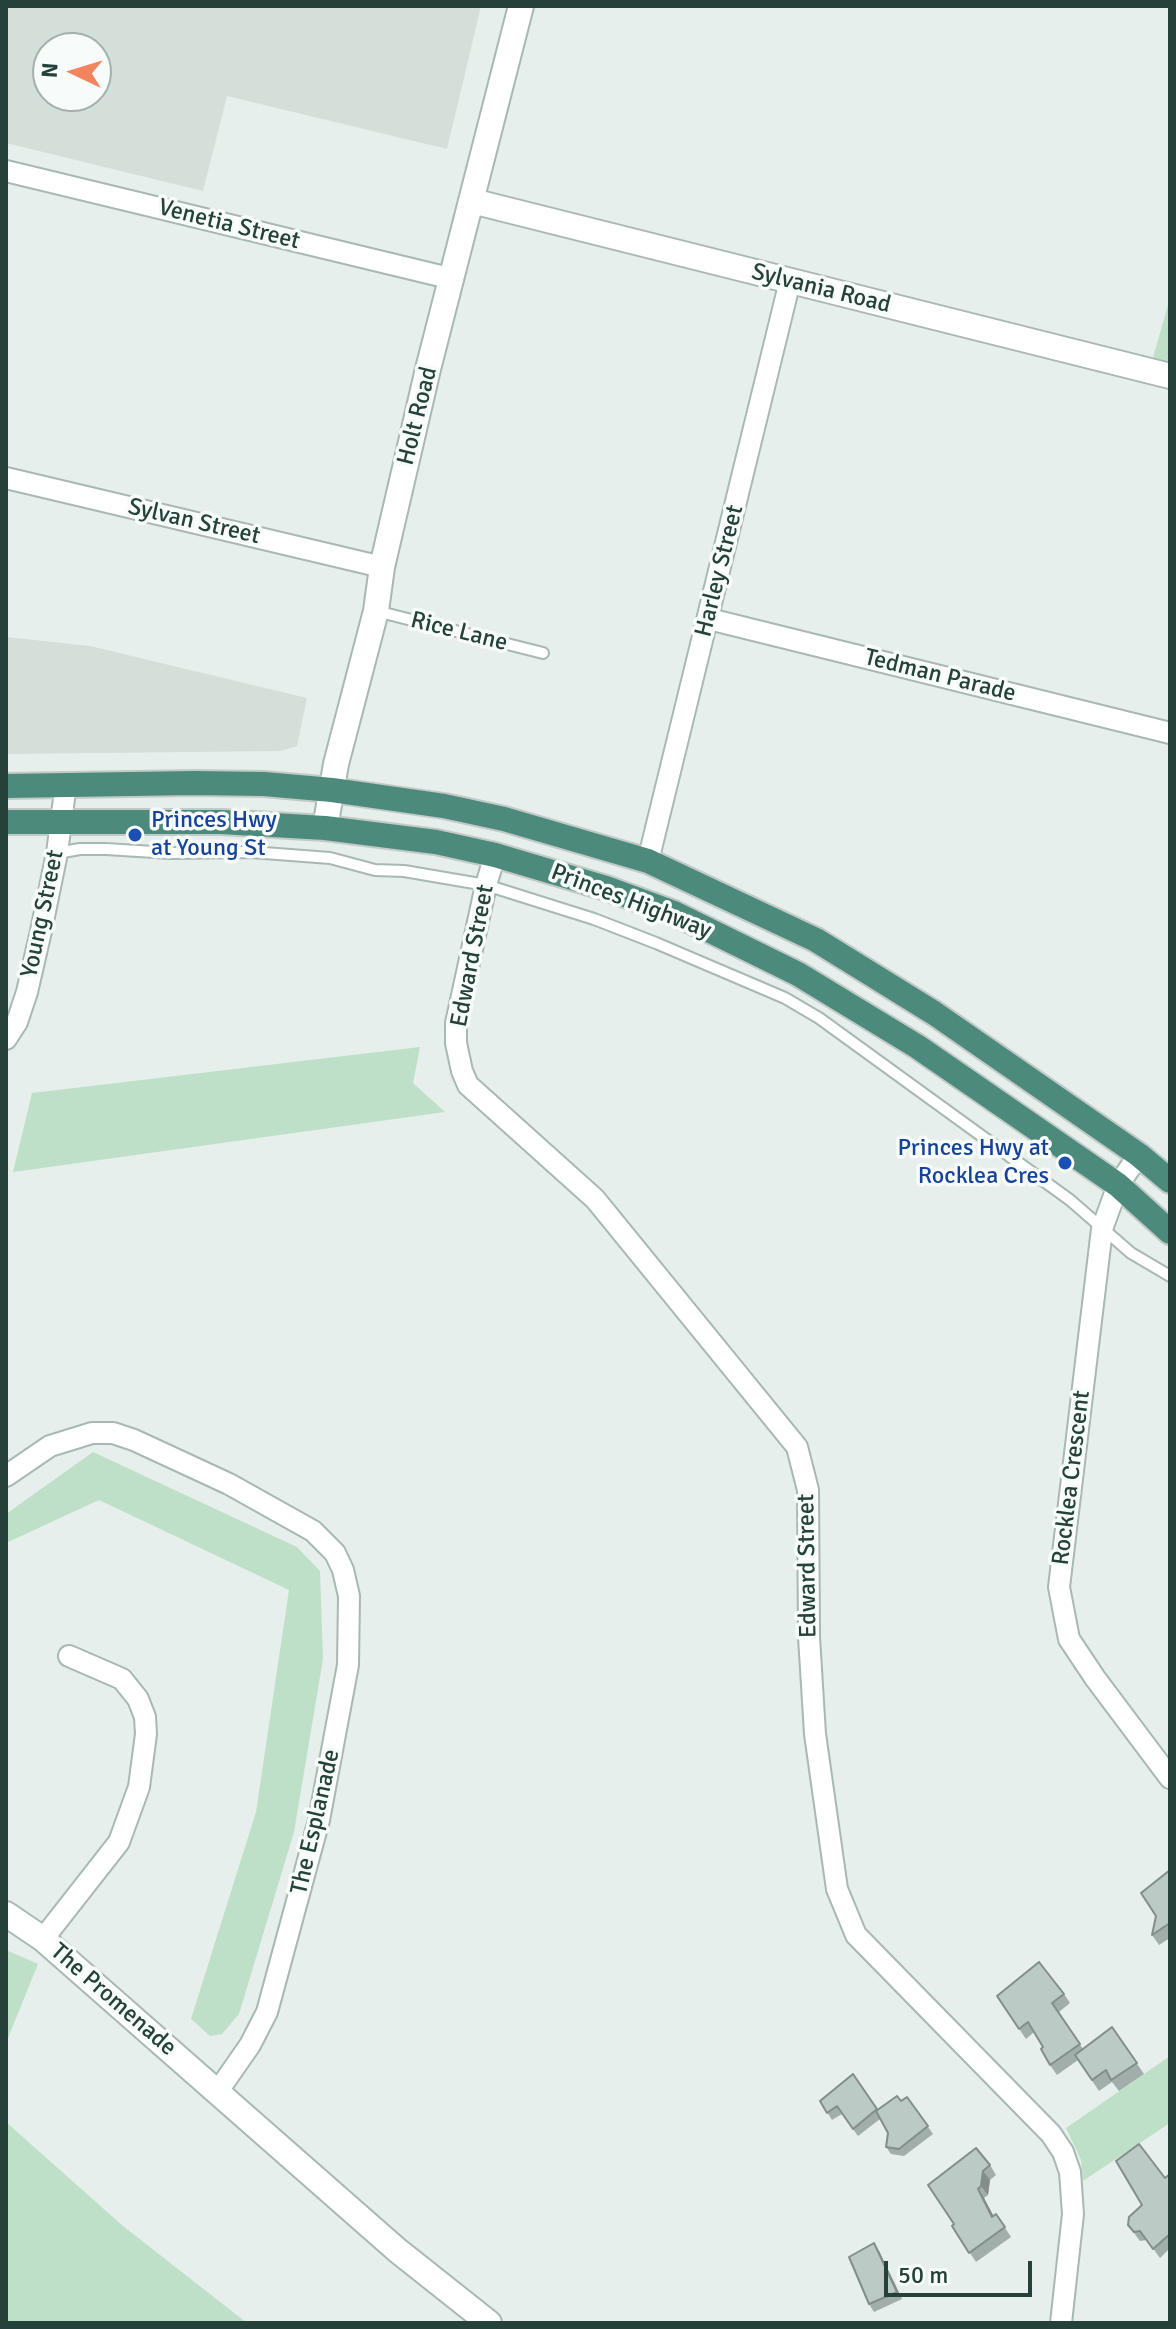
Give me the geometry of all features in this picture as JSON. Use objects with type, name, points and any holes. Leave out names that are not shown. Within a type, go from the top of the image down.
[{"type":"highway","name":"Princes Highway","points":[[6,786],[236,783],[332,790],[444,806],[489,816],[648,861],[816,940],[934,1013],[1139,1155],[1170,1181]]},
{"type":"highway","name":"Princes Highway","points":[[6,822],[221,822],[325,828],[436,842],[495,855],[606,888],[674,913],[798,974],[918,1047],[1118,1185],[1170,1232]]},
{"type":"street","name":"Holt Road","points":[[325,828],[338,756],[376,611],[382,567],[428,369],[521,6]]},
{"type":"street","name":"Venetia Street","points":[[6,171],[453,279]]},
{"type":"street","name":"Sylvania Road","points":[[472,201],[1170,376]]},
{"type":"street","name":"Harley Street","points":[[648,861],[790,281]]},
{"type":"street","name":"Sylvan Street","points":[[6,478],[382,567]]},
{"type":"street","name":"Tedman Parade","points":[[709,619],[1170,733]]},
{"type":"street","name":"Young Street","points":[[6,1039],[17,1022],[27,992],[57,853],[66,783]]},
{"type":"street","name":"Edward Street","points":[[495,855],[456,1023],[456,1043],[462,1071],[468,1085],[595,1199],[797,1447],[808,1490],[809,1637],[815,1734],[837,1889],[856,1935],[1051,2134],[1063,2152],[1070,2172],[1073,2214],[1061,2323]]},
{"type":"street","name":"Rocklea Crescent","points":[[1139,1155],[1118,1185],[1102,1229],[1059,1587],[1069,1639],[1170,1778]]},
{"type":"street","name":"The Esplanade","points":[[6,1476],[50,1446],[92,1433],[113,1433],[229,1484],[313,1531],[335,1553],[343,1570],[349,1596],[348,1665],[319,1820],[267,2012],[250,2045],[218,2091]]},
{"type":"street","points":[[43,1939],[119,1842],[139,1787],[146,1734],[144,1696],[122,1679],[69,1656]]},
{"type":"street","name":"The Promenade","points":[[6,1914],[43,1939],[218,2091]]},
{"type":"street","points":[[218,2091],[397,2250],[489,2323]]},
{"type":"lane","name":"Rice Lane","points":[[376,611],[543,653]]},
{"type":"lane","name":"Princes Highway","points":[[57,853],[106,849],[330,858],[375,870],[404,871],[486,885],[619,929],[785,998],[819,1018],[1070,1200],[1131,1253],[1170,1276]]},
{"type":"shaded area","points":[[6,6],[481,6],[447,149],[227,96],[203,191],[6,143]]},
{"type":"shaded area","points":[[6,637],[90,646],[307,698],[297,746],[280,751],[6,754]]},
{"type":"green space","points":[[1170,298],[1170,366],[1152,361]]},
{"type":"green space","points":[[420,1047],[413,1083],[445,1112],[13,1172],[32,1093]]},
{"type":"green space","points":[[93,1452],[297,1547],[320,1571],[323,1659],[294,1832],[239,2014],[222,2034],[210,2036],[191,2019],[256,1812],[289,1590],[99,1500],[6,1543],[6,1514]]},
{"type":"green space","points":[[6,1950],[38,1964],[6,2043]]},
{"type":"green space","points":[[1170,2056],[1170,2123],[1083,2181],[1081,2160],[1066,2128]]},
{"type":"green space","points":[[6,2122],[123,2226],[247,2323],[6,2323]]},
{"type":"building","points":[[1170,1870],[1170,1923],[1152,1935],[1156,1916],[1141,1893]]},
{"type":"building","points":[[1039,1962],[1064,1994],[1052,2003],[1080,2044],[1050,2065],[1028,2022],[1019,2029],[997,1996]]},
{"type":"building","points":[[1112,2027],[1137,2063],[1111,2080],[1106,2070],[1092,2080],[1075,2055]]},
{"type":"building","points":[[853,2074],[877,2109],[853,2129],[837,2106],[827,2113],[820,2101]]},
{"type":"building","points":[[897,2096],[901,2101],[907,2097],[928,2126],[899,2149],[886,2147],[888,2133],[876,2111]]},
{"type":"building","points":[[1139,2144],[1165,2178],[1170,2174],[1170,2234],[1153,2249],[1140,2231],[1134,2232],[1128,2225],[1129,2217],[1142,2205],[1116,2161]]},
{"type":"building","points":[[976,2148],[990,2165],[983,2171],[978,2189],[992,2217],[996,2214],[1005,2227],[969,2253],[928,2185]]},
{"type":"building","points":[[874,2243],[897,2292],[869,2304],[849,2257]]},
{"type":"place","name":"Princes Hwy at Young St","points":[[135,835]]},
{"type":"place","name":"Princes Hwy at Rocklea Cres","points":[[1065,1163]]}]
